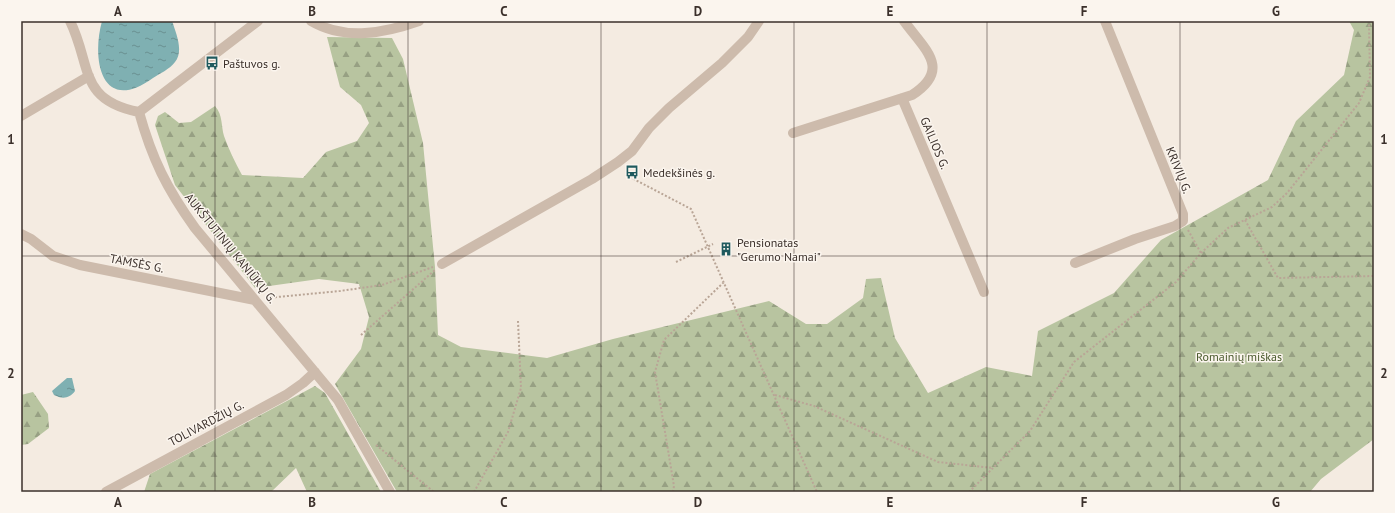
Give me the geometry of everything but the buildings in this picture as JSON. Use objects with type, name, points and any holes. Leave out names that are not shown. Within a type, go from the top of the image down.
[{"type":"street","points":[[70,21],[95,90],[110,103],[124,109],[139,112],[258,21]]},
{"type":"street","points":[[311,21],[338,31],[364,34],[400,28],[419,21]]},
{"type":"street","points":[[442,264],[592,179],[618,162],[632,151],[649,128],[669,108],[722,63],[748,38],[759,21]]},
{"type":"street","points":[[793,133],[912,95],[928,83],[933,74],[934,64],[904,21]]},
{"type":"street","name":"KRIVIŲ G.","points":[[1105,21],[1183,214],[1182,221]]},
{"type":"street","points":[[21,116],[89,76]]},
{"type":"street","name":"GAILIOS G.","points":[[902,98],[984,292]]},
{"type":"street","name":"AUKŠTUTINIŲ KANIŪKŲ G.","points":[[139,112],[153,157],[176,202],[195,228],[338,400],[390,492]]},
{"type":"street","points":[[1075,263],[1135,239],[1175,226],[1182,221]]},
{"type":"street","name":"TAMSĖS G.","points":[[21,234],[53,256],[80,265],[255,300]]},
{"type":"street","name":"TOLIVARDŽIŲ G.","points":[[106,492],[286,395],[315,372]]},
{"type":"path","points":[[969,492],[1030,431],[1074,362],[1176,282],[1201,253],[1228,228],[1272,207],[1287,193],[1359,103],[1370,77],[1369,21]]},
{"type":"path","points":[[626,175],[691,209],[817,492]]},
{"type":"path","points":[[1245,220],[1278,278],[1374,276]]},
{"type":"path","points":[[1182,221],[1201,253]]},
{"type":"path","points":[[676,262],[713,244]]},
{"type":"path","points":[[255,300],[382,285],[442,264]]},
{"type":"path","points":[[361,335],[442,264]]},
{"type":"path","points":[[673,492],[674,486],[655,372],[664,340],[724,282]]},
{"type":"path","points":[[474,492],[508,432],[521,388],[518,321]]},
{"type":"path","points":[[774,394],[814,406],[938,462],[993,468]]},
{"type":"path","points":[[372,442],[434,492]]},
{"type":"green space","name":"Romainių miškas","points":[[1349,21],[1374,21],[1374,439],[1321,479],[1310,492],[397,492],[335,384],[361,349],[369,317],[359,284],[319,279],[255,288],[175,185],[155,125],[158,116],[165,112],[179,123],[191,122],[215,106],[221,117],[226,141],[242,175],[303,178],[326,152],[357,141],[369,123],[361,105],[340,87],[327,37],[392,38],[403,59],[423,143],[435,267],[438,335],[461,347],[547,358],[613,339],[769,301],[806,324],[827,324],[863,298],[866,279],[881,278],[895,338],[928,393],[986,367],[1032,376],[1038,331],[1114,293],[1161,240],[1268,180],[1296,121],[1344,75],[1354,30]]},
{"type":"green space","points":[[315,386],[325,393],[381,492],[307,492],[296,468],[271,492],[144,492],[150,474]]},
{"type":"green space","points":[[33,392],[48,414],[49,428],[28,444],[21,445],[21,395]]},
{"type":"water","points":[[102,21],[172,21],[179,47],[178,58],[173,65],[136,88],[122,90],[112,87],[104,78],[100,66],[98,52]]},
{"type":"water","points":[[67,378],[72,378],[75,391],[70,396],[65,398],[54,395],[52,391]]},
{"type":"place","name":"Paštuvos g.","points":[[212,63]]},
{"type":"place","name":"Medekšinės g.","points":[[632,172]]},
{"type":"place","name":"Pensionatas \"Gerumo Namai\"","points":[[726,249]]}]
